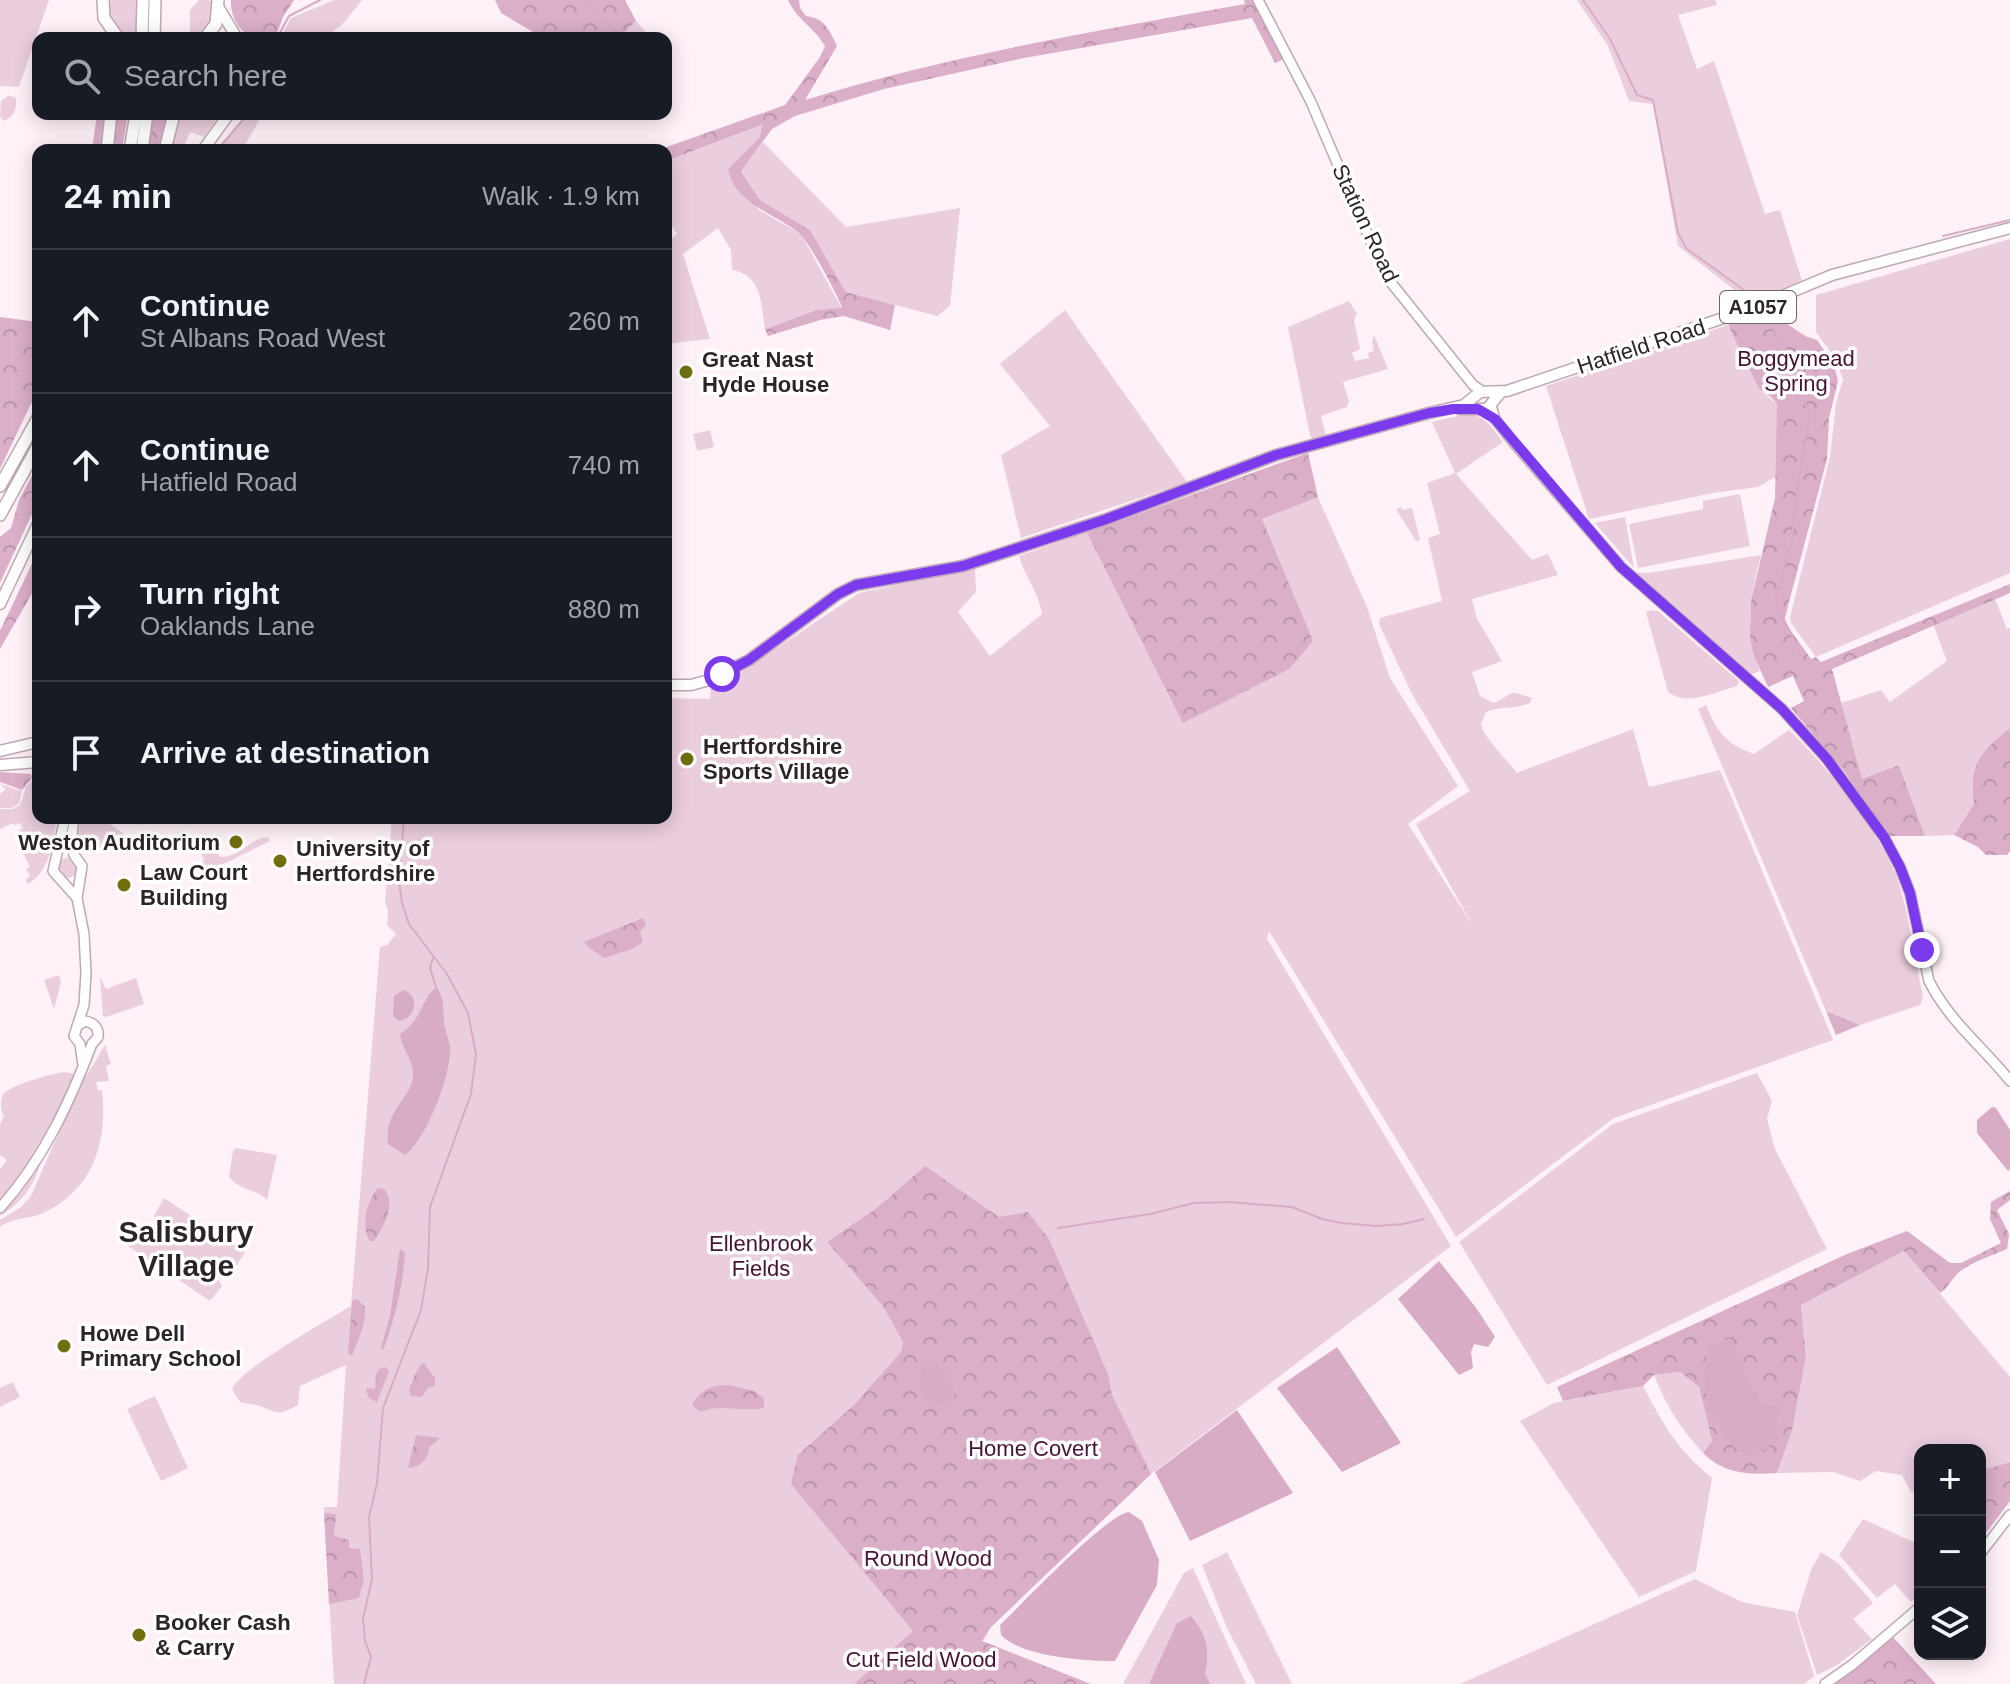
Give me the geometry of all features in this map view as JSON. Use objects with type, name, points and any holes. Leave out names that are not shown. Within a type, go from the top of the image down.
[{"type":"highway","points":[[103,0],[104,18],[112,32]]},
{"type":"highway","points":[[142,32],[143,0]]},
{"type":"highway","points":[[154,32],[155,0]]},
{"type":"highway","points":[[210,32],[216,24],[219,3]]},
{"type":"highway","points":[[108,144],[110,120]]},
{"type":"highway","points":[[131,144],[135,120]]},
{"type":"highway","points":[[143,144],[146,120]]},
{"type":"highway","points":[[166,144],[172,120]]},
{"type":"highway","points":[[21,448],[32,422]]},
{"type":"highway","points":[[0,486],[32,429]]},
{"type":"highway","points":[[0,515],[32,457]]},
{"type":"highway","points":[[0,526],[32,470]]},
{"type":"main road","points":[[219,3],[234,32]]},
{"type":"main road","points":[[207,144],[225,120]]},
{"type":"main road","name":"Hatfield Road","points":[[672,685],[691,685],[722,674],[765,649],[838,594],[856,585],[963,566],[1077,529],[1276,455],[1453,409],[1756,307],[1832,275],[2010,228]]},
{"type":"main road","points":[[0,604],[32,537]]},
{"type":"main road","points":[[0,751],[32,743]]},
{"type":"main road","points":[[0,765],[32,762]]},
{"type":"street","name":"Station Road","points":[[1260,6],[1305,88],[1385,275],[1482,399]]},
{"type":"street","points":[[1482,399],[1495,419],[1621,567],[1782,709],[1827,759],[1884,837],[1900,867],[1910,893],[1929,981],[1936,994],[1950,1016],[2010,1081]]},
{"type":"street","points":[[64,824],[53,871],[77,898]]},
{"type":"street","points":[[73,824],[71,843],[74,855],[82,866],[77,898],[85,949],[84,1005],[74,1036],[80,1044],[83,1065]]},
{"type":"street","points":[[56,859],[64,854],[74,855]]},
{"type":"street","points":[[62,881],[73,881],[79,877]]},
{"type":"street","points":[[84,1005],[91,1023]]},
{"type":"street","points":[[0,1208],[36,1164],[63,1115],[99,1033],[97,1028],[85,1021],[77,1026]]},
{"type":"street","points":[[80,1044],[92,1044]]},
{"type":"street","points":[[1986,1546],[2010,1515]]},
{"type":"street","points":[[1825,1684],[1914,1612]]},
{"type":"green space","points":[[0,0],[49,0],[38,32],[32,32],[32,49],[19,87],[0,86]]},
{"type":"green space","points":[[109,0],[137,0],[137,32],[120,32],[110,18]]},
{"type":"green space","points":[[199,0],[212,3],[209,24],[202,32],[190,32],[190,10]]},
{"type":"green space","points":[[231,0],[294,0],[277,32],[245,32],[232,11]]},
{"type":"green space","points":[[334,0],[362,0],[332,32],[283,32],[291,18]]},
{"type":"green space","points":[[495,0],[625,0],[636,21],[625,32],[533,32],[501,13]]},
{"type":"green space","points":[[788,0],[799,0],[806,16],[822,22],[837,46],[805,100],[968,57],[1245,4],[1244,0],[1254,0],[1284,59],[1275,63],[1252,18],[1024,58],[884,89],[795,116],[772,129],[741,171],[760,200],[810,230],[846,292],[895,305],[890,330],[844,316],[768,336],[765,329],[816,310],[842,308],[823,269],[799,233],[757,207],[732,181],[728,169],[760,137],[762,125],[672,159],[672,145],[785,105],[825,46]]},
{"type":"green space","points":[[1577,0],[1715,0],[1717,5],[1678,15],[1697,69],[1714,61],[1765,214],[1780,210],[1802,281],[1750,302],[1678,246],[1653,104],[1629,101],[1608,46]]},
{"type":"green space","points":[[636,21],[646,32],[625,32]]},
{"type":"green space","points":[[8,96],[15,97],[16,108],[4,121],[0,116],[1,101]]},
{"type":"green space","points":[[96,120],[103,120],[101,144],[93,144]]},
{"type":"green space","points":[[114,120],[127,120],[123,144],[112,144]]},
{"type":"green space","points":[[153,120],[166,120],[160,144],[149,144]]},
{"type":"green space","points":[[178,120],[216,120],[204,137],[190,132],[185,144],[172,144]]},
{"type":"green space","points":[[245,120],[260,120],[246,144],[223,144]]},
{"type":"green space","points":[[763,125],[760,137],[728,169],[759,210],[801,234],[842,309],[815,310],[765,329],[755,284],[742,273],[732,270],[731,250],[718,228],[683,254],[710,339],[672,343],[672,239],[677,234],[672,226],[672,159]]},
{"type":"green space","points":[[763,142],[846,227],[960,208],[950,306],[937,316],[846,292],[810,230],[760,200],[741,170]]},
{"type":"green space","points":[[2010,239],[2010,573],[1816,657],[1791,623],[1790,617],[1830,457],[1836,403],[1843,380],[1835,358],[1816,332],[1816,295]]},
{"type":"green space","points":[[1349,301],[1357,314],[1354,320],[1360,349],[1352,353],[1355,361],[1369,358],[1368,353],[1374,351],[1374,335],[1388,369],[1343,382],[1349,401],[1347,407],[1321,416],[1326,436],[1313,440],[1288,327]]},
{"type":"green space","points":[[1065,310],[1187,482],[1021,538],[1001,455],[1050,426],[1000,364]]},
{"type":"green space","name":"Boggymead Spring","points":[[1767,310],[1805,336],[1817,340],[1834,365],[1838,381],[1829,418],[1827,459],[1784,621],[1811,659],[1816,657],[1821,662],[2010,584],[2010,593],[1832,669],[1862,779],[1899,765],[1925,836],[1888,836],[1844,771],[1791,708],[1804,701],[1793,676],[1768,687],[1754,656],[1750,638],[1751,601],[1775,498],[1777,404],[1759,389],[1728,325]]},
{"type":"green space","points":[[0,317],[32,321],[32,402],[0,469]]},
{"type":"green space","points":[[1728,325],[1759,389],[1777,404],[1777,476],[1758,487],[1713,493],[1589,519],[1546,386]]},
{"type":"green space","name":"Ellenbrook Fields","points":[[1466,414],[1484,420],[1492,427],[1503,442],[1456,474],[1532,560],[1548,554],[1558,575],[1472,599],[1477,619],[1502,661],[1472,672],[1480,696],[1494,703],[1512,693],[1532,698],[1530,703],[1524,705],[1486,712],[1481,724],[1487,736],[1517,773],[1633,729],[1649,787],[1720,770],[1833,1040],[1614,1118],[1456,1237],[1269,931],[1267,939],[1451,1246],[1151,1474],[991,1627],[982,1642],[857,1684],[334,1684],[324,1507],[337,1507],[346,1365],[300,1386],[298,1405],[283,1412],[240,1402],[232,1389],[238,1380],[267,1358],[351,1306],[380,947],[387,945],[396,934],[387,925],[385,901],[391,824],[672,824],[672,698],[710,699],[711,686],[748,667],[859,593],[975,568],[976,592],[958,612],[990,656],[1042,614],[1019,556],[1308,453],[1316,493],[1367,607],[1390,678],[1458,786],[1408,824],[1473,926],[1416,824],[1470,791],[1412,694],[1379,624],[1380,618],[1442,601],[1428,538],[1440,534],[1427,483],[1455,473],[1432,422]]},
{"type":"green space","points":[[710,430],[714,447],[697,451],[693,434]]},
{"type":"green space","points":[[1308,453],[1318,497],[1262,519],[1313,641],[1289,669],[1183,723],[1087,533]]},
{"type":"green space","points":[[32,475],[32,514],[0,583],[0,537],[11,528],[19,500]]},
{"type":"green space","points":[[1740,494],[1750,546],[1638,568],[1629,524],[1703,509],[1703,501]]},
{"type":"green space","points":[[1401,507],[1402,510],[1412,508],[1420,540],[1416,541],[1396,509]]},
{"type":"green space","points":[[1625,517],[1634,568],[1595,523]]},
{"type":"green space","points":[[1761,555],[1751,613],[1752,642],[1760,671],[1750,675],[1634,572],[1648,573]]},
{"type":"green space","points":[[32,564],[32,593],[0,649],[0,631]]},
{"type":"green space","points":[[1995,599],[2007,629],[2010,628],[2010,728],[1991,744],[1979,760],[1973,778],[1974,804],[1954,835],[1925,836],[1899,765],[1862,780],[1841,703],[1881,690],[1890,702],[1947,661],[1933,624]]},
{"type":"green space","points":[[1658,611],[1739,681],[1737,686],[1693,698],[1668,692],[1646,612]]},
{"type":"green space","points":[[1706,705],[1724,736],[1736,746],[1754,754],[1789,730],[1836,781],[1867,823],[1881,844],[1899,883],[1923,997],[1920,1005],[1860,1025],[1826,1011],[1698,709]]},
{"type":"green space","points":[[2010,728],[2010,851],[2007,855],[1986,855],[1978,847],[1954,835],[1974,804],[1973,778],[1979,760],[1991,744]]},
{"type":"green space","points":[[0,772],[31,774],[32,778],[22,790],[0,782]]},
{"type":"green space","points":[[32,780],[32,824],[56,824],[46,864],[28,884],[25,880],[30,876],[26,869],[30,867],[24,855],[27,848],[19,830],[23,828],[20,823],[13,823],[0,829],[0,809],[13,809],[20,805],[26,787]]},
{"type":"green space","points":[[0,784],[22,791],[19,804],[12,808],[0,808],[0,794],[6,789]]},
{"type":"green space","points":[[80,824],[110,824],[124,834],[103,848],[91,851],[79,850],[77,836]]},
{"type":"green space","points":[[268,837],[270,841],[207,872],[199,849],[218,840],[215,847],[220,857],[227,856]]},
{"type":"green space","points":[[67,858],[74,861],[77,868],[74,875],[67,878],[60,875],[57,868],[60,861]]},
{"type":"green space","points":[[643,918],[646,926],[640,931],[643,942],[632,949],[604,958],[584,942]]},
{"type":"green space","points":[[59,975],[61,982],[54,1009],[44,980]]},
{"type":"green space","points":[[100,977],[106,989],[136,978],[144,1004],[103,1016]]},
{"type":"green space","points":[[1826,1011],[1860,1025],[1836,1035]]},
{"type":"green space","points":[[105,1045],[111,1064],[106,1066],[109,1081],[96,1082],[98,1090],[102,1090],[102,1128],[99,1146],[85,1179],[59,1204],[41,1214],[14,1220],[0,1227],[0,1220],[21,1207],[31,1196],[77,1091]]},
{"type":"green space","points":[[64,1072],[75,1074],[53,1125],[23,1173],[0,1202],[0,1169],[7,1160],[0,1155],[3,1095],[24,1083]]},
{"type":"green space","points":[[1757,1073],[1772,1101],[1767,1119],[1775,1149],[1827,1249],[1547,1385],[1459,1242],[1613,1124]]},
{"type":"green space","points":[[236,1148],[277,1155],[267,1200],[229,1177]]},
{"type":"green space","points":[[42,1157],[27,1191],[0,1216],[0,1212]]},
{"type":"green space","name":"Home Covert","points":[[925,1166],[999,1217],[1028,1212],[1049,1239],[1108,1374],[1112,1395],[1151,1474],[991,1627],[982,1641],[1091,1684],[854,1684],[913,1631],[791,1484],[798,1455],[853,1406],[901,1352],[903,1342],[883,1306],[827,1242],[877,1208]]},
{"type":"green space","points":[[378,1188],[384,1189],[388,1195],[388,1215],[374,1241],[370,1241],[365,1228],[366,1214]]},
{"type":"green space","points":[[2010,1191],[2010,1200],[1997,1210],[2009,1234],[2007,1249],[1963,1269],[1940,1293],[1904,1251],[1801,1305],[1806,1357],[1792,1431],[1777,1473],[1737,1472],[1719,1465],[1703,1453],[1712,1441],[1699,1387],[1680,1372],[1654,1375],[1643,1386],[1563,1401],[1557,1387],[1847,1254],[1907,1231],[1950,1263],[1961,1263],[2001,1243],[1990,1219],[1991,1202]]},
{"type":"green space","points":[[164,1198],[245,1252],[235,1268],[220,1272],[218,1279],[222,1286],[210,1301],[128,1246],[141,1233],[151,1233],[158,1228],[154,1216]]},
{"type":"green space","points":[[1904,1251],[2010,1377],[2010,1462],[1986,1469],[1986,1444],[1914,1444],[1914,1492],[1911,1492],[1902,1475],[1876,1471],[1860,1481],[1833,1472],[1777,1473],[1792,1431],[1806,1357],[1801,1305]]},
{"type":"green space","points":[[357,1299],[365,1307],[365,1314],[352,1356],[348,1353],[352,1301]]},
{"type":"green space","points":[[424,1363],[435,1378],[435,1386],[428,1388],[422,1397],[411,1396],[409,1389],[417,1370]]},
{"type":"green space","points":[[386,1367],[389,1371],[377,1402],[369,1398],[366,1390],[375,1389],[376,1374]]},
{"type":"green space","points":[[1680,1372],[1699,1387],[1712,1441],[1703,1453],[1675,1417],[1654,1375]]},
{"type":"green space","points":[[13,1382],[20,1397],[0,1407],[0,1388]]},
{"type":"green space","points":[[729,1385],[754,1391],[764,1398],[764,1408],[716,1408],[700,1412],[692,1405],[707,1389]]},
{"type":"green space","points":[[1643,1386],[1672,1436],[1712,1478],[1696,1571],[1639,1597],[1520,1421],[1554,1403]]},
{"type":"green space","points":[[155,1396],[188,1468],[161,1481],[127,1409]]},
{"type":"green space","points":[[416,1435],[440,1438],[429,1448],[423,1462],[408,1468]]},
{"type":"green space","points":[[2010,1462],[2010,1501],[1986,1533],[1986,1516],[1986,1469]]},
{"type":"green space","points":[[324,1513],[336,1514],[334,1536],[349,1540],[349,1548],[360,1549],[364,1579],[359,1598],[329,1604]]},
{"type":"green space","points":[[1863,1519],[1914,1542],[1914,1600],[1911,1602],[1895,1584],[1877,1598],[1839,1555]]},
{"type":"green space","points":[[1227,1552],[1292,1684],[1256,1684],[1227,1628],[1202,1565]]},
{"type":"green space","points":[[1821,1552],[1838,1563],[1873,1603],[1853,1619],[1872,1639],[1837,1665],[1817,1675],[1797,1615],[1811,1570]]},
{"type":"green space","points":[[1193,1568],[1246,1684],[1123,1684],[1184,1573]]},
{"type":"green space","points":[[1695,1579],[1742,1602],[1795,1612],[1814,1676],[1804,1684],[1460,1684]]},
{"type":"green space","points":[[1892,1636],[1936,1684],[1835,1684]]},
{"type":"shaded area","points":[[436,987],[442,999],[450,1059],[429,1122],[405,1155],[388,1144],[390,1122],[413,1077],[400,1034],[413,1023]]},
{"type":"shaded area","points":[[403,990],[412,997],[414,1007],[409,1016],[399,1021],[393,1016],[394,996]]},
{"type":"shaded area","points":[[1992,1107],[1996,1108],[2010,1130],[2008,1171],[1977,1133],[1977,1120]]},
{"type":"shaded area","points":[[400,1249],[405,1253],[402,1278],[395,1314],[383,1350],[381,1348],[390,1316]]},
{"type":"shaded area","points":[[1439,1261],[1495,1337],[1488,1347],[1474,1344],[1471,1352],[1473,1368],[1459,1375],[1398,1299]]},
{"type":"shaded area","points":[[1730,1338],[1756,1396],[1763,1405],[1780,1405],[1781,1415],[1776,1420],[1779,1438],[1763,1451],[1748,1456],[1732,1445],[1718,1418],[1707,1410],[1704,1370],[1707,1347]]},
{"type":"shaded area","points":[[1337,1347],[1401,1443],[1342,1472],[1277,1388]]},
{"type":"shaded area","points":[[933,1361],[945,1372],[952,1386],[955,1397],[946,1404],[929,1400],[921,1391],[924,1363]]},
{"type":"shaded area","points":[[1237,1410],[1293,1493],[1190,1541],[1155,1472]]},
{"type":"shaded area","points":[[1129,1512],[1142,1521],[1159,1560],[1157,1585],[1115,1661],[1071,1659],[1038,1653],[1001,1635],[1000,1625],[1064,1562],[1103,1528]]},
{"type":"shaded area","points":[[1191,1616],[1206,1643],[1205,1674],[1210,1684],[1149,1684],[1177,1623]]},
{"type":"waterway","points":[[280,32],[289,16],[320,0]]},
{"type":"waterway","points":[[589,0],[616,32]]},
{"type":"waterway","points":[[1583,0],[1610,39],[1637,95],[1653,100],[1678,233],[1687,249],[1755,298]]},
{"type":"waterway","points":[[222,144],[243,120]]},
{"type":"waterway","points":[[1943,236],[2010,220]]},
{"type":"waterway","points":[[1765,317],[1790,355],[1794,386],[1807,391],[1829,384]]},
{"type":"waterway","points":[[1799,390],[1810,413],[1793,536],[1775,601],[1802,657]]},
{"type":"waterway","points":[[364,1684],[371,1657],[365,1641],[363,1619],[372,1579],[369,1517],[377,1483],[383,1408],[421,1310],[428,1268],[430,1207],[471,1094],[476,1054],[468,1013],[447,974],[409,924],[402,903],[399,882],[404,824]]},
{"type":"waterway","points":[[433,958],[430,968],[436,987]]},
{"type":"waterway","points":[[1058,1228],[1150,1214],[1194,1203],[1229,1202],[1292,1207],[1342,1223],[1377,1226],[1424,1219]]},
{"type":"place","name":"Great Nast Hyde House","points":[[686,372]]},
{"type":"place","name":"Hertfordshire Sports Village","points":[[687,759]]},
{"type":"place","name":"Weston Auditorium","points":[[236,842]]},
{"type":"place","name":"University of Hertfordshire","points":[[280,861]]},
{"type":"place","name":"Law Court Building","points":[[124,885]]},
{"type":"place","name":"Howe Dell Primary School","points":[[64,1346]]},
{"type":"place","name":"Booker Cash & Carry","points":[[139,1635]]},
{"type":"district","name":"Salisbury Village","points":[[186,1249]]},
{"type":"route","points":[[722,674],[749,660],[838,594],[856,585],[963,566],[1104,520],[1312,444],[1429,413],[1478,409],[1495,419],[1632,578],[1803,730],[1842,779],[1895,857],[1910,893],[1922,950]]},
{"type":"park label","name":"Round Wood","points":[[928,1558]]},
{"type":"park label","name":"Cut Field Wood","points":[[921,1659]]}]
